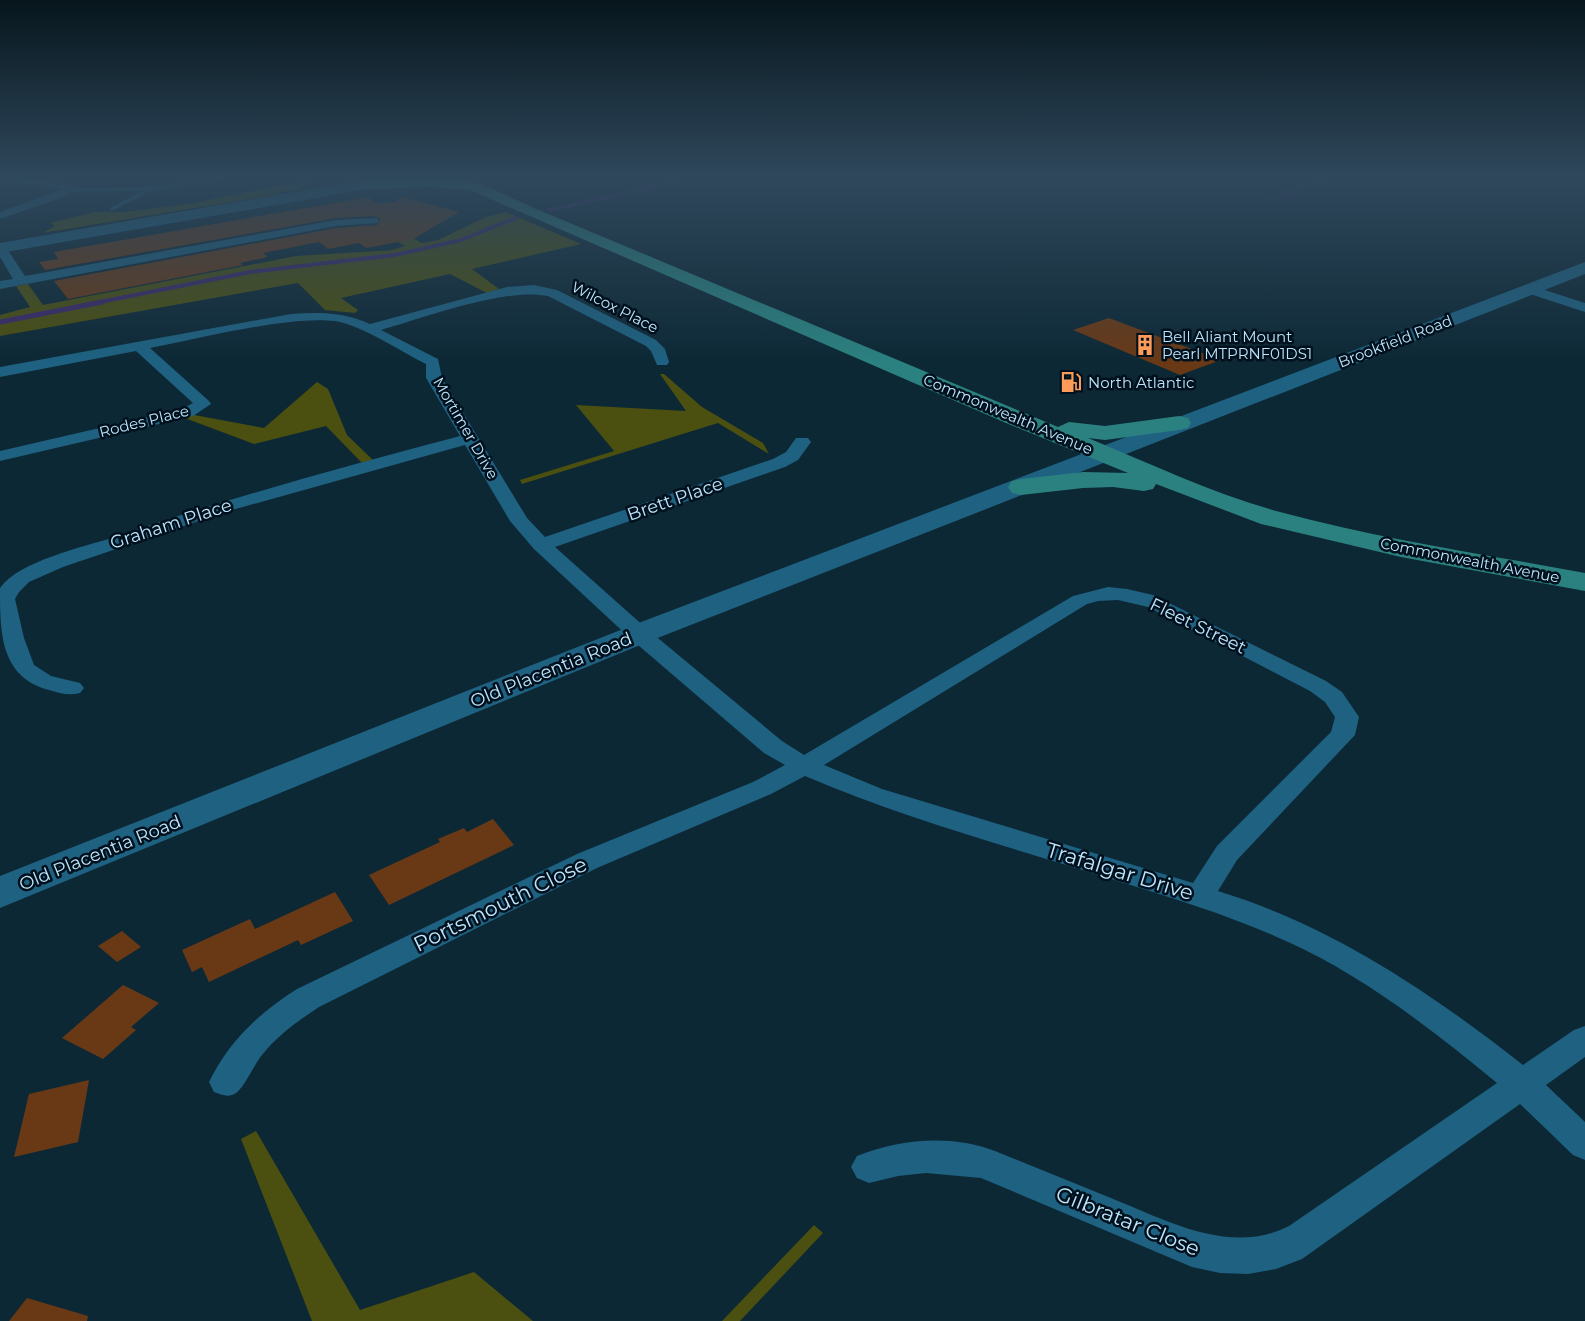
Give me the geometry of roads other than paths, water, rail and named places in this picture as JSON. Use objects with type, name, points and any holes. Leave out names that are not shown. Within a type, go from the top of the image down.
[{"type":"main road","points":[[0,247],[49,239]]},
{"type":"main road","name":"Commonwealth Avenue","points":[[593,239],[1015,418],[1211,497],[1271,518],[1336,534],[1585,582]]},
{"type":"main road","name":"Brookfield Road","points":[[1105,454],[1179,423],[1585,268]]},
{"type":"main road","points":[[1015,418],[1097,433],[1179,423]]},
{"type":"main road","points":[[1015,418],[1038,439],[1047,453],[1040,466],[1021,487]]},
{"type":"main road","points":[[1179,423],[1157,445],[1160,458],[1172,470],[1211,497]]},
{"type":"main road","name":"Old Placentia Road","points":[[0,893],[639,634],[1105,454]]},
{"type":"main road","points":[[1021,487],[1108,477],[1211,497]]},
{"type":"street","points":[[0,285],[251,239]]},
{"type":"street","points":[[0,247],[21,281]]},
{"type":"street","name":"Wilcox Place","points":[[369,329],[507,291],[541,289],[651,343],[658,349],[662,362]]},
{"type":"street","points":[[1529,289],[1585,308]]},
{"type":"street","name":"Mortimer Drive","points":[[0,372],[301,317],[342,318],[356,322],[433,362],[434,378],[519,521],[540,546],[639,634]]},
{"type":"street","name":"Rodes Place","points":[[0,456],[187,413],[203,404],[139,346]]},
{"type":"street","name":"Graham Place","points":[[72,688],[33,676],[22,664],[5,599],[10,589],[22,578],[49,565],[200,513],[470,438]]},
{"type":"street","name":"Brett Place","points":[[540,546],[779,463],[792,456],[802,442]]},
{"type":"street","name":"Fleet Street","points":[[804,766],[1080,600],[1095,595],[1116,593],[1146,599],[1318,686],[1334,697],[1347,717],[1343,735],[1227,853],[1217,865],[1200,896]]},
{"type":"street","name":"Trafalgar Drive","points":[[639,634],[758,737],[804,766],[873,795],[1232,906],[1299,934],[1365,970],[1449,1025],[1521,1083],[1585,1144]]},
{"type":"street","name":"Portsmouth Close","points":[[226,1082],[244,1052],[258,1035],[274,1020],[308,998],[587,861],[762,788],[804,766]]},
{"type":"street","name":"Gilbratar Close","points":[[869,1167],[923,1156],[964,1158],[984,1162],[1192,1248],[1228,1256],[1248,1257],[1279,1250],[1302,1239],[1585,1039]]},
{"type":"waterway","points":[[95,303],[250,272],[395,255],[464,239]]},
{"type":"waterway","points":[[0,322],[102,302]]},
{"type":"place","name":"Bell Aliant Mount Pearl MTPRNF01DS1","points":[[1145,345]]},
{"type":"place","name":"North Atlantic","points":[[1071,382]]}]
